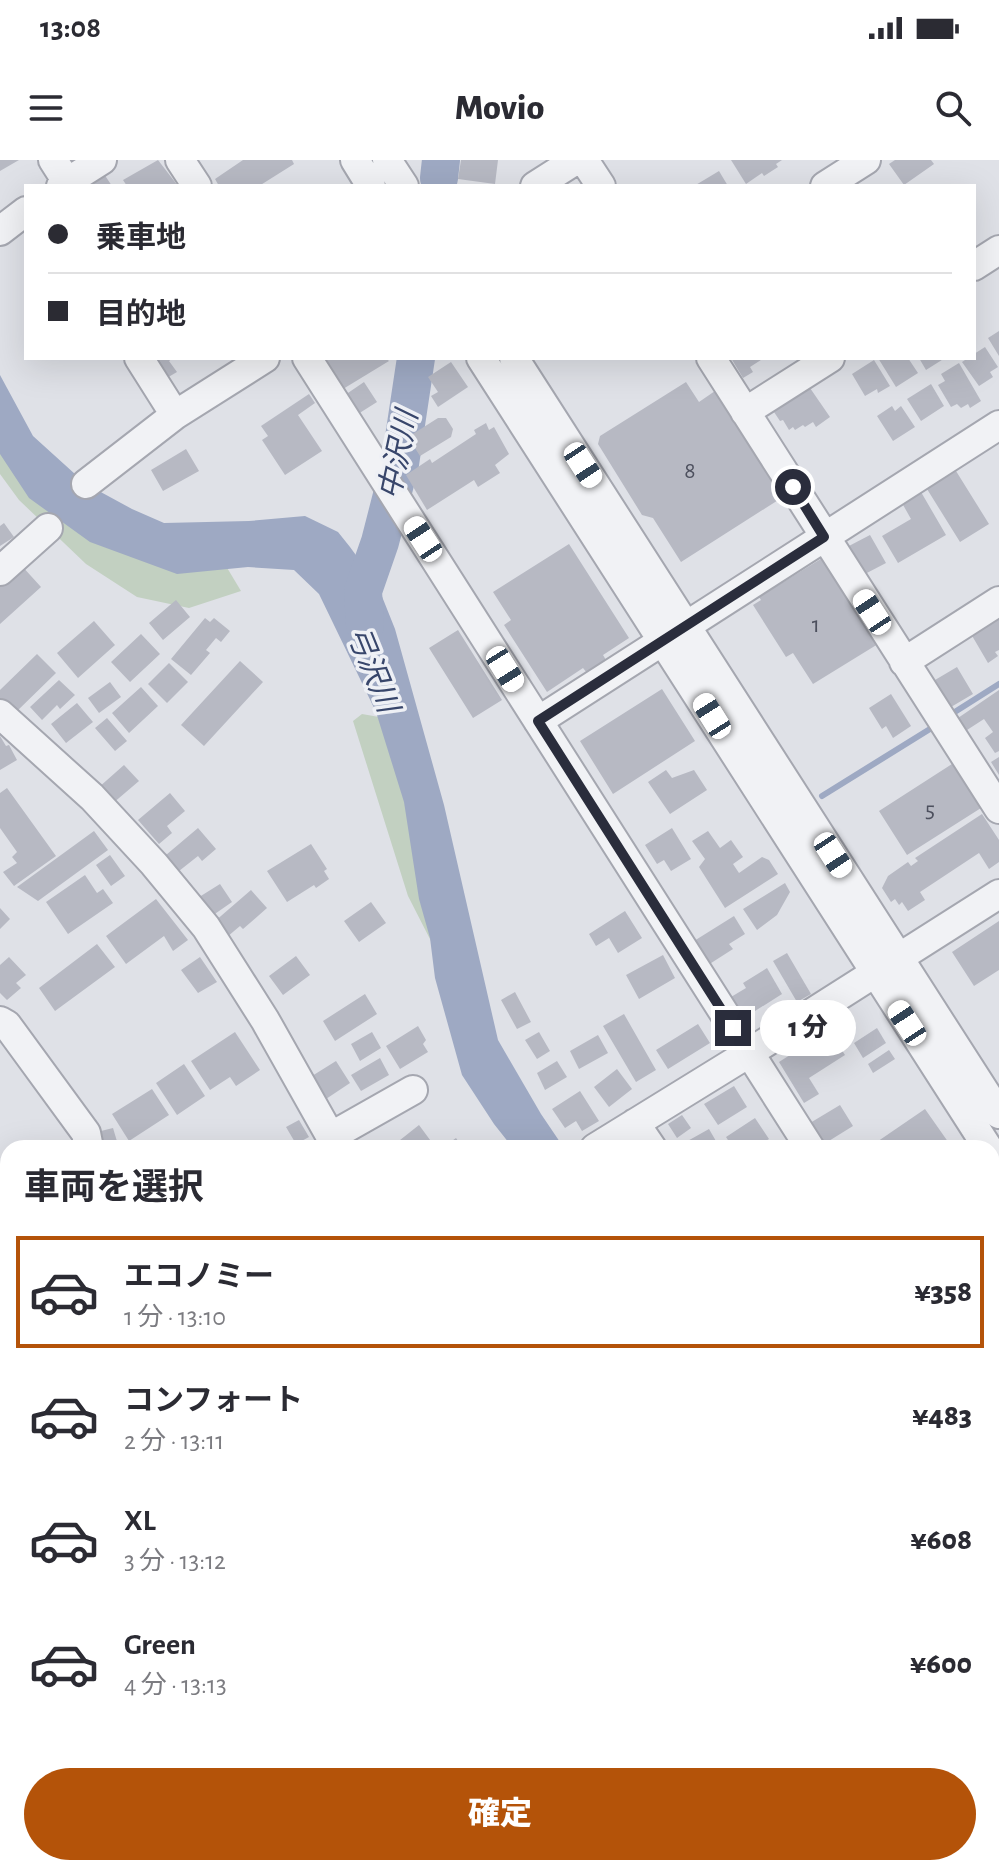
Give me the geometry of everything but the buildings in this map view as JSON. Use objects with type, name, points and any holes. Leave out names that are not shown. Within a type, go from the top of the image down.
[{"type":"street","points":[[60,176],[102,160]]},
{"type":"street","points":[[180,160],[196,184]]},
{"type":"street","points":[[355,160],[370,184]]},
{"type":"street","points":[[387,160],[403,184]]},
{"type":"street","points":[[538,184],[576,160]]},
{"type":"street","points":[[584,160],[600,184]]},
{"type":"street","points":[[828,184],[866,160]]},
{"type":"street","points":[[0,231],[24,213]]},
{"type":"street","points":[[976,265],[999,250]]},
{"type":"street","points":[[140,360],[175,415]]},
{"type":"street","points":[[86,484],[175,415],[262,360]]},
{"type":"street","points":[[308,360],[805,1140]]},
{"type":"street","points":[[482,360],[674,632]]},
{"type":"street","points":[[515,360],[674,632],[887,965],[984,1140]]},
{"type":"street","points":[[712,360],[999,809]]},
{"type":"street","points":[[745,412],[827,360]]},
{"type":"street","points":[[538,721],[999,425]]},
{"type":"street","points":[[0,571],[48,528]]},
{"type":"street","points":[[904,662],[999,601]]},
{"type":"street","points":[[0,714],[92,797],[154,864],[206,927],[265,1020],[332,1140]]},
{"type":"street","points":[[608,1140],[999,894]]},
{"type":"street","points":[[887,965],[999,1114]]},
{"type":"street","points":[[0,1021],[7,1025],[86,1133],[87,1140]]},
{"type":"street","points":[[338,1140],[413,1090]]},
{"type":"street","points":[[635,1123],[647,1140]]},
{"type":"green space","points":[[0,422],[32,473],[226,566],[241,591],[189,608],[137,597],[86,564],[19,500],[0,474]]},
{"type":"green space","points":[[362,714],[379,717],[402,747],[432,943],[408,896],[353,721]]},
{"type":"water","points":[[431,160],[455,160],[452,179],[431,171]]},
{"type":"water","name":"弓沢川","points":[[0,375],[33,436],[86,484],[132,509],[164,523],[305,516],[338,532],[377,584],[395,629],[444,805],[498,1040],[559,1140],[507,1140],[462,1075],[435,978],[404,802],[376,712],[319,594],[294,570],[248,567],[177,574],[90,542],[29,498],[0,454]]},
{"type":"waterway","name":"中沢川","points":[[439,178],[441,160]]},
{"type":"waterway","name":"中沢川","points":[[365,625],[363,591],[380,542],[400,464],[416,360]]},
{"type":"waterway","points":[[950,715],[999,684]]},
{"type":"waterway","points":[[822,796],[938,724]]},
{"type":"route","points":[[733,1028],[538,721],[824,537],[793,487]]}]
